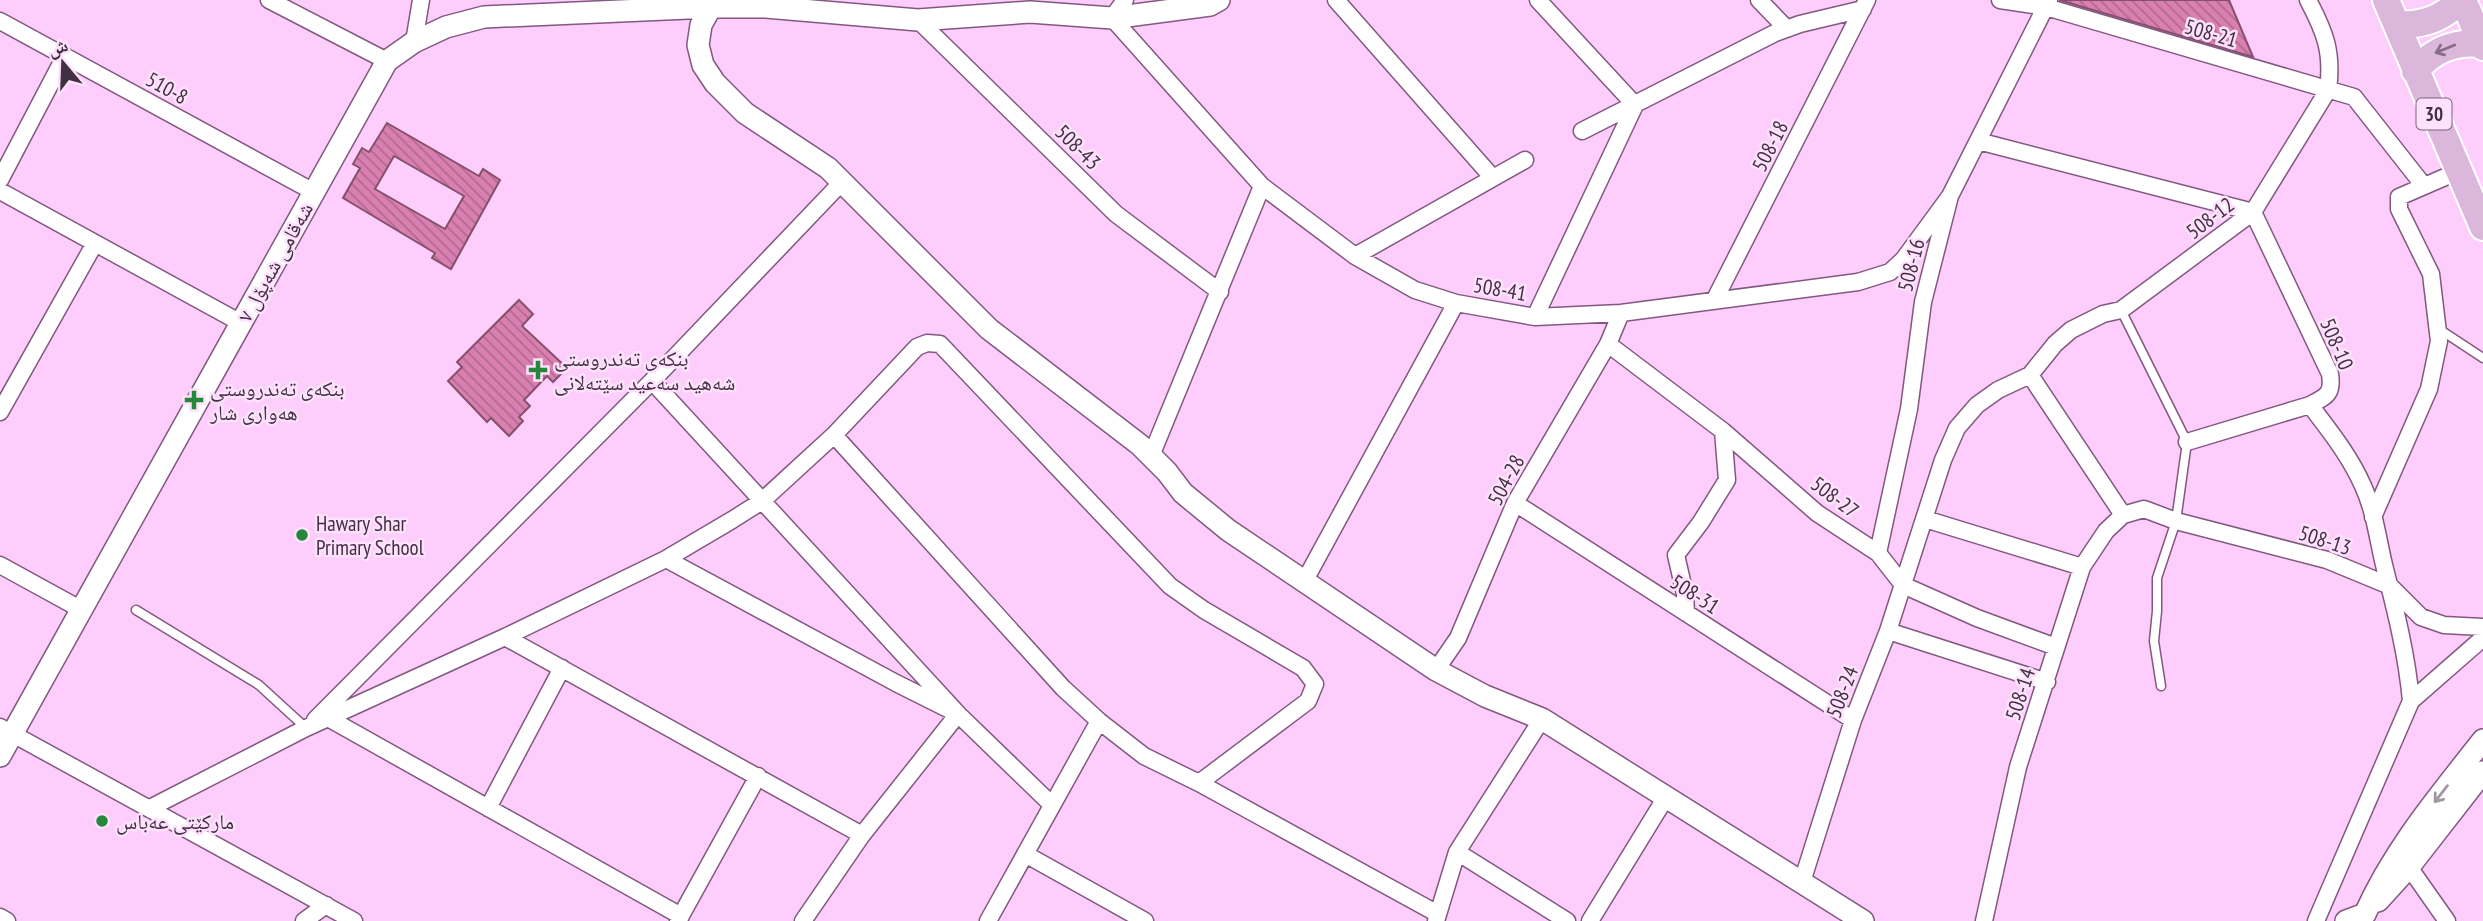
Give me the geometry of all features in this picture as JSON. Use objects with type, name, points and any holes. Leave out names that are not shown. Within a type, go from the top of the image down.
[{"type":"main road","name":"30","points":[[2386,0],[2483,227]]},
{"type":"main road","points":[[2397,24],[2409,25],[2433,20],[2461,0],[2482,46],[2457,44],[2445,48],[2433,54],[2415,71]]},
{"type":"street","points":[[269,0],[387,61]]},
{"type":"street","points":[[414,42],[421,0]]},
{"type":"street","points":[[1112,18],[1125,0]]},
{"type":"street","name":"شەقامی شەپۆل ٧","points":[[0,756],[6,730],[82,610],[387,61],[414,42],[446,27],[484,17],[712,3],[918,20],[1026,6],[1112,18],[1210,5],[1219,0]]},
{"type":"street","points":[[1336,0],[1493,178]]},
{"type":"street","points":[[1759,0],[1786,28]]},
{"type":"street","name":"508-21","points":[[2000,0],[2048,3],[2354,97],[2424,187]]},
{"type":"street","points":[[2308,0],[2324,30],[2331,68],[2328,90]]},
{"type":"street","points":[[1542,2],[1635,105]]},
{"type":"street","points":[[712,3],[701,25],[698,45],[703,65],[715,83],[745,113],[812,156],[842,182],[989,329],[1152,456],[1192,503],[1436,670],[1485,696],[1542,719],[1863,921]]},
{"type":"street","name":"508-16","points":[[1878,553],[1909,409],[1923,302],[1950,196],[2048,3]]},
{"type":"street","points":[[1583,131],[1786,28],[1865,5]]},
{"type":"street","name":"508-18","points":[[1714,301],[1865,5]]},
{"type":"street","name":"508-41","points":[[1112,18],[1262,186],[1355,256],[1415,290],[1456,303],[1535,317],[1621,313],[1858,282],[1890,272],[1903,260],[1950,196]]},
{"type":"street","name":"508-43","points":[[918,20],[1116,214],[1220,292]]},
{"type":"street","name":"510-8","points":[[0,21],[314,192]]},
{"type":"street","points":[[0,180],[65,57]]},
{"type":"street","name":"508-12","points":[[2030,375],[2055,344],[2071,330],[2103,314],[2121,310],[2253,212],[2328,90]]},
{"type":"street","points":[[1535,317],[1635,105]]},
{"type":"street","points":[[1978,141],[2253,212]]},
{"type":"street","points":[[1355,256],[1525,160]]},
{"type":"street","points":[[2374,517],[2429,389],[2439,341],[2431,274],[2399,209],[2399,197],[2459,171]]},
{"type":"street","points":[[306,728],[652,381],[842,182]]},
{"type":"street","points":[[1152,456],[1262,186]]},
{"type":"street","points":[[0,191],[242,323]]},
{"type":"street","name":"508-10","points":[[2253,212],[2330,374],[2332,386],[2327,396],[2310,405]]},
{"type":"street","points":[[2,403],[95,243]]},
{"type":"street","points":[[1304,582],[1456,303]]},
{"type":"street","name":"504-28","points":[[1436,670],[1458,638],[1515,503],[1608,344],[1621,313]]},
{"type":"street","points":[[150,808],[306,728],[505,637],[666,559],[762,501],[834,435],[917,347],[927,343],[940,344],[1170,586],[1204,610],[1303,668],[1315,684],[1308,701],[1199,783]]},
{"type":"street","name":"508-27","points":[[1608,344],[1723,431],[1817,513],[1878,553],[1903,584],[1977,618],[2056,647]]},
{"type":"street","points":[[2030,375],[2123,515]]},
{"type":"street","name":"508-24","points":[[1802,882],[1853,720],[1888,631],[1943,460],[1958,428],[1977,405],[1998,390],[2030,375]]},
{"type":"street","points":[[652,381],[958,714],[1052,805]]},
{"type":"street","points":[[2187,442],[2310,405],[2344,450],[2363,485],[2374,517],[2408,669],[2411,701]]},
{"type":"street","points":[[1686,613],[1685,594],[1676,565],[1676,555],[1701,522],[1727,480],[1723,431]]},
{"type":"street","points":[[834,435],[1063,688],[1099,721],[1144,756],[1199,783],[1437,918],[1457,852],[1542,719]]},
{"type":"street","name":"508-31","points":[[1515,503],[1853,720]]},
{"type":"street","name":"508-13","points":[[2123,515],[2144,509],[2176,521],[2327,560],[2390,586],[2421,617],[2445,625],[2483,627]]},
{"type":"street","name":"508-14","points":[[1984,921],[2018,767],[2082,567],[2106,531],[2123,515]]},
{"type":"street","points":[[1925,519],[2082,567]]},
{"type":"street","points":[[666,559],[895,683],[958,714]]},
{"type":"street","points":[[0,565],[82,610]]},
{"type":"street","points":[[1888,631],[2047,682]]},
{"type":"street","points":[[505,637],[862,835]]},
{"type":"street","points":[[2316,921],[2411,701],[2483,638]]},
{"type":"street","points":[[488,808],[562,668]]},
{"type":"street","points":[[803,921],[862,835],[958,714]]},
{"type":"street","points":[[328,718],[679,918],[758,776]]},
{"type":"street","points":[[988,921],[1099,721]]},
{"type":"street","points":[[6,730],[354,921]]},
{"type":"street","points":[[2357,919],[2403,843],[2483,740]]},
{"type":"street","points":[[2357,919],[2409,867],[2483,772]]},
{"type":"street","points":[[1590,921],[1666,797]]},
{"type":"street","points":[[1457,852],[1567,921]]},
{"type":"street","points":[[1025,853],[1145,921]]},
{"type":"street","points":[[2409,867],[2448,921]]},
{"type":"street","points":[[304,921],[326,905]]},
{"type":"street","points":[[0,917],[7,921]]},
{"type":"lane","points":[[2121,310],[2187,442],[2176,521],[2157,578],[2154,641],[2161,686]]},
{"type":"lane","points":[[2437,327],[2483,358]]},
{"type":"lane","points":[[136,610],[259,684],[306,728]]},
{"type":"building","points":[[2059,0],[2229,0],[2253,57]]},
{"type":"building","points":[[387,123],[479,176],[483,169],[500,180],[451,269],[432,258],[435,253],[343,198],[360,168],[353,164],[362,148],[369,152]],"holes":[[[394,156],[464,196],[445,229],[375,189]]]},
{"type":"building","name":"بنکەی تەندروستی شەهید سەعید سێتەلانی","points":[[519,300],[533,314],[522,326],[567,368],[553,382],[547,376],[524,400],[530,406],[519,417],[523,421],[509,436],[491,418],[487,422],[448,381],[462,367],[457,362]]},
{"type":"place","name":"بنکەی تەندروستی شەهید سەعید سێتەلانی","points":[[538,370]]},
{"type":"place","name":"بنکەی تەندروستی هەواری شار","points":[[194,400]]},
{"type":"place","name":"Hawary Shar Primary School","points":[[302,535]]},
{"type":"place","name":"مارکێتی عەباس","points":[[102,821]]}]
